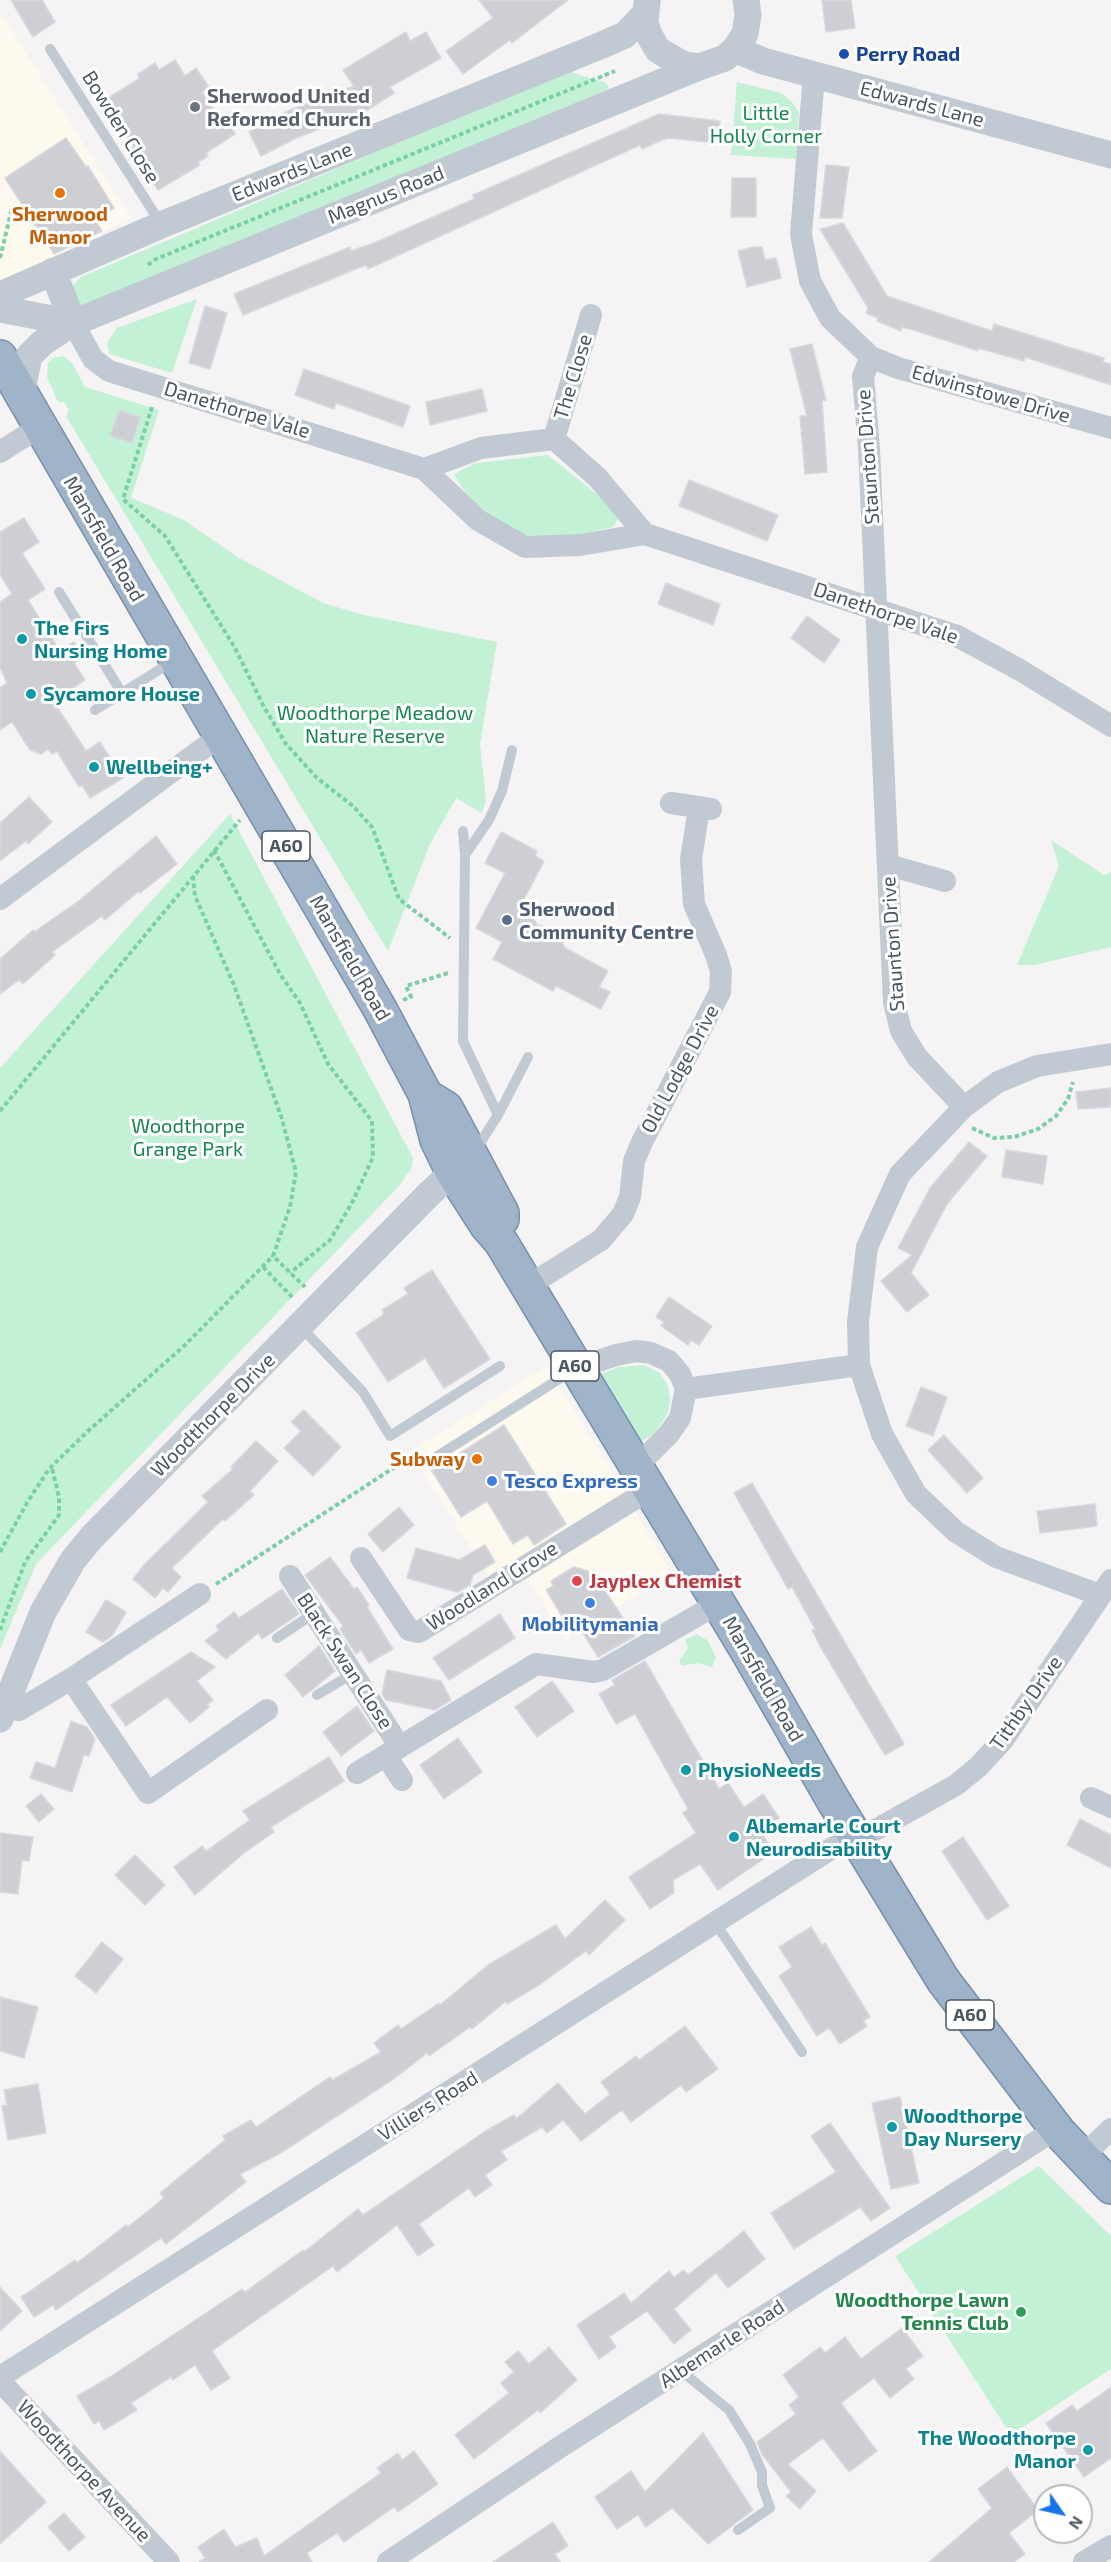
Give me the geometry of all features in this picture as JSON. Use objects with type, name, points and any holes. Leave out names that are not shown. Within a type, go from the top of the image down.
[{"type":"highway","name":"Mansfield Road","points":[[0,357],[380,1009],[425,1094],[437,1140],[462,1164],[487,1226],[501,1242],[528,1286],[856,1839],[943,1980],[1058,2131],[1111,2187]]},
{"type":"street","points":[[735,49],[745,34],[748,15],[746,0]]},
{"type":"street","points":[[646,7],[649,35],[658,50],[684,65],[699,67]]},
{"type":"street","name":"Edwards Lane","points":[[0,295],[161,225],[625,35],[646,7]]},
{"type":"street","name":"Magnus Road","points":[[21,395],[29,356],[42,343],[73,323],[627,95],[725,58],[735,49]]},
{"type":"street","name":"Edwards Lane","points":[[735,49],[763,61],[1111,155]]},
{"type":"street","points":[[814,75],[801,234],[810,280],[830,318],[871,357]]},
{"type":"street","points":[[53,271],[73,323]]},
{"type":"street","points":[[0,309],[73,323]]},
{"type":"street","name":"The Close","points":[[555,439],[591,315]]},
{"type":"street","name":"Danethorpe Vale","points":[[73,323],[99,366],[424,469],[478,520],[525,547],[580,545],[645,534],[957,636],[1020,670],[1111,726]]},
{"type":"street","name":"Edwinstowe Drive","points":[[871,357],[898,368],[1111,428]]},
{"type":"street","name":"Staunton Drive","points":[[871,357],[863,376],[894,1002],[901,1031],[916,1057],[959,1112]]},
{"type":"street","points":[[0,452],[39,427]]},
{"type":"street","points":[[424,469],[481,448],[555,439],[597,477],[645,534]]},
{"type":"street","points":[[0,899],[221,735]]},
{"type":"street","name":"Old Lodge Drive","points":[[528,1286],[593,1246],[623,1214],[630,1197],[636,1155],[720,992],[719,963],[694,904],[692,859],[705,809],[671,803]]},
{"type":"street","name":"Staunton Drive","points":[[888,865],[945,881]]},
{"type":"street","points":[[1106,1588],[996,1557],[956,1532],[916,1494],[882,1434],[859,1365],[860,1293],[867,1247],[900,1173],[959,1112],[998,1082],[1037,1066],[1111,1054]]},
{"type":"street","name":"Woodthorpe Drive","points":[[2,1714],[43,1612],[73,1560],[93,1536],[429,1194],[462,1164]]},
{"type":"street","points":[[577,1368],[616,1355],[636,1351],[651,1353],[669,1361],[680,1374],[686,1389],[859,1365]]},
{"type":"street","name":"Woodland Grove","points":[[361,1557],[409,1630],[419,1632],[641,1477],[650,1453],[669,1434],[680,1418],[686,1389]]},
{"type":"street","name":"Black Swan Close","points":[[290,1576],[352,1674],[393,1751],[402,1780]]},
{"type":"street","name":"Tithby Drive","points":[[856,1839],[956,1785],[978,1767],[1003,1740],[1106,1588]]},
{"type":"street","name":"Woodthorpe Drive","points":[[2,1714],[19,1710],[71,1679],[200,1594]]},
{"type":"street","name":"Black Swan Close","points":[[357,1773],[536,1665],[594,1672],[603,1670],[718,1603]]},
{"type":"street","points":[[71,1679],[148,1793],[267,1710]]},
{"type":"street","name":"Villiers Road","points":[[0,2379],[834,1848],[856,1839]]},
{"type":"street","points":[[1082,2157],[1111,2129]]},
{"type":"street","name":"Albemarle Road","points":[[388,2562],[680,2370],[1042,2138],[1058,2131]]},
{"type":"street","name":"Woodthorpe Avenue","points":[[0,2379],[169,2562]]},
{"type":"street","points":[[1089,2561],[1111,2546]]},
{"type":"lane","name":"Bowden Close","points":[[50,49],[161,225]]},
{"type":"lane","points":[[59,592],[122,693]]},
{"type":"lane","points":[[95,711],[176,659]]},
{"type":"lane","points":[[465,855],[489,820],[502,791],[512,750]]},
{"type":"lane","points":[[463,831],[465,855],[463,1041],[498,1115]]},
{"type":"lane","points":[[462,1164],[498,1115],[528,1057]]},
{"type":"lane","points":[[312,1315],[390,1436],[500,1366]]},
{"type":"lane","points":[[428,1462],[577,1368]]},
{"type":"lane","points":[[277,1638],[313,1614]]},
{"type":"lane","points":[[317,1695],[352,1674]]},
{"type":"lane","points":[[716,1924],[802,2052]]},
{"type":"lane","points":[[680,2370],[729,2410],[750,2444],[762,2472],[762,2485],[770,2508],[738,2530]]},
{"type":"path","points":[[602,45],[627,95]]},
{"type":"path","points":[[140,272],[156,259],[615,71]]},
{"type":"path","points":[[0,258],[12,208]]},
{"type":"path","points":[[159,386],[123,499],[165,536],[234,646],[264,707],[286,744],[316,778],[353,806],[372,827],[399,899],[463,947]]},
{"type":"path","points":[[0,1111],[42,1064],[214,850],[258,799]]},
{"type":"path","points":[[214,850],[280,974],[300,1003],[328,1064],[372,1121],[373,1157],[352,1203],[330,1240],[290,1273]]},
{"type":"path","points":[[0,1552],[28,1501],[52,1467],[88,1431],[184,1346],[273,1257],[290,1207],[296,1172],[282,1119],[234,985],[195,896],[193,876]]},
{"type":"path","points":[[380,1009],[411,997],[406,986],[462,968]]},
{"type":"path","points":[[959,1112],[994,1138],[1014,1137],[1038,1129],[1056,1116],[1068,1099],[1077,1058]]},
{"type":"path","points":[[273,1257],[290,1273],[312,1315]]},
{"type":"path","points":[[263,1267],[312,1315]]},
{"type":"path","points":[[200,1594],[419,1451]]},
{"type":"path","points":[[0,1630],[25,1562],[60,1515],[59,1497],[52,1467]]},
{"type":"shaded area","points":[[0,12],[131,218],[0,285]]},
{"type":"shaded area","points":[[546,1366],[672,1574],[565,1639],[528,1579],[501,1596],[410,1452]]},
{"type":"green space","points":[[567,71],[606,83],[609,89],[93,305],[78,305],[72,287],[81,277]]},
{"type":"green space","name":"Little Holly Corner","points":[[737,82],[781,93],[792,102],[799,112],[796,159],[731,155]]},
{"type":"green space","points":[[197,299],[172,373],[109,354],[107,342],[117,328]]},
{"type":"green space","name":"Woodthorpe Meadow Nature Reserve","points":[[63,356],[72,363],[85,387],[159,410],[131,498],[184,520],[239,558],[323,603],[360,614],[497,642],[480,744],[486,800],[482,813],[456,798],[430,844],[388,951],[66,416],[69,410],[64,402],[58,402],[47,377],[48,364],[52,358]]},
{"type":"green space","points":[[548,455],[609,504],[619,517],[613,527],[568,537],[514,535],[468,497],[454,474],[476,463]]},
{"type":"green space","name":"Woodthorpe Grange Park","points":[[230,814],[413,1158],[412,1167],[400,1185],[36,1564],[0,1649],[0,1068]]},
{"type":"green space","points":[[1051,840],[1104,875],[1111,872],[1111,947],[1034,965],[1017,965],[1059,866]]},
{"type":"green space","points":[[643,1365],[660,1373],[668,1386],[670,1399],[668,1412],[654,1434],[640,1442],[601,1374],[619,1367]]},
{"type":"green space","points":[[697,1634],[708,1641],[716,1658],[712,1667],[697,1663],[682,1666],[679,1661],[688,1648],[685,1640]]},
{"type":"green space","name":"Woodthorpe Lawn Tennis Club","points":[[1039,2166],[1111,2236],[1111,2369],[1011,2435],[895,2256]]},
{"type":"building","points":[[11,0],[42,0],[55,22],[33,37]]},
{"type":"building","points":[[479,0],[568,0],[512,43],[510,40],[463,74],[446,51],[493,18]]},
{"type":"building","points":[[822,0],[851,0],[855,28],[826,32]]},
{"type":"building","points":[[406,32],[410,41],[426,32],[441,58],[390,87],[394,93],[364,112],[296,138],[261,156],[249,132],[290,110],[354,86],[343,70]]},
{"type":"building","points":[[175,60],[185,76],[196,68],[209,87],[202,92],[222,123],[226,120],[235,134],[206,153],[208,156],[198,162],[200,165],[158,190],[131,148],[134,146],[103,101],[139,79],[138,74],[155,63],[159,70]]},
{"type":"building","points":[[659,114],[720,121],[718,143],[667,138],[642,149],[640,145],[368,269],[366,265],[243,315],[234,294],[350,247],[351,251],[374,243],[474,199],[473,195]]},
{"type":"building","name":"Sherwood Manor","points":[[66,138],[86,167],[88,166],[114,208],[96,222],[102,231],[54,254],[5,178]]},
{"type":"building","points":[[826,165],[849,167],[842,218],[820,218]]},
{"type":"building","points":[[732,178],[756,178],[756,217],[731,217]]},
{"type":"building","points":[[843,223],[887,296],[992,331],[994,324],[1104,358],[1103,362],[1111,364],[1111,385],[1025,357],[1024,361],[978,348],[978,351],[914,330],[902,327],[901,331],[877,321],[878,318],[866,313],[868,308],[820,229]]},
{"type":"building","points":[[762,247],[765,260],[776,258],[781,278],[747,287],[738,251]]},
{"type":"building","points":[[205,306],[227,313],[210,369],[189,363]]},
{"type":"building","points":[[812,344],[826,400],[822,401],[827,472],[805,474],[800,416],[807,416],[790,349]]},
{"type":"building","points":[[304,369],[410,406],[403,427],[336,403],[334,409],[295,395]]},
{"type":"building","points":[[482,389],[487,411],[430,425],[426,402]]},
{"type":"building","points":[[119,410],[140,417],[132,443],[110,436]]},
{"type":"building","points":[[689,480],[778,515],[767,541],[679,506]]},
{"type":"building","points":[[24,518],[39,542],[22,553],[45,589],[28,600],[60,651],[74,642],[83,657],[74,663],[85,680],[53,701],[86,751],[100,742],[123,778],[90,798],[82,785],[79,787],[57,751],[52,754],[48,749],[41,754],[30,750],[12,722],[0,730],[0,688],[7,683],[0,667],[0,602],[12,594],[0,574],[0,532]]},
{"type":"building","points":[[666,583],[720,604],[713,625],[658,604]]},
{"type":"building","points":[[807,616],[840,640],[824,663],[791,638]]},
{"type":"building","points":[[29,797],[52,822],[28,844],[26,841],[0,861],[0,823]]},
{"type":"building","name":"Sherwood Community Centre","points":[[501,832],[537,851],[535,856],[544,861],[519,909],[533,918],[537,925],[556,929],[565,948],[608,971],[599,987],[610,992],[601,1009],[556,986],[553,991],[493,959],[502,942],[476,928],[505,873],[485,863]]},
{"type":"building","points":[[156,836],[177,864],[140,893],[139,891],[105,920],[102,916],[52,952],[55,955],[23,984],[19,980],[0,994],[0,959],[33,930],[34,932],[80,900]]},
{"type":"building","points":[[1111,1088],[1111,1107],[1078,1109],[1076,1092]]},
{"type":"building","points":[[969,1142],[987,1156],[947,1204],[911,1273],[929,1295],[907,1312],[881,1281],[912,1255],[898,1248],[930,1188]]},
{"type":"building","points":[[1006,1150],[1047,1156],[1043,1184],[1002,1177]]},
{"type":"building","points":[[432,1270],[490,1359],[444,1388],[425,1358],[388,1382],[356,1333],[384,1314],[382,1310],[408,1294],[404,1288]]},
{"type":"building","points":[[669,1297],[712,1326],[699,1345],[691,1340],[688,1345],[661,1326],[664,1322],[656,1317]]},
{"type":"building","points":[[921,1387],[947,1397],[933,1436],[906,1426]]},
{"type":"building","points":[[304,1410],[341,1447],[313,1476],[284,1448],[301,1431],[291,1422]]},
{"type":"building","points":[[504,1425],[566,1524],[534,1545],[528,1535],[513,1544],[487,1501],[461,1517],[432,1471]]},
{"type":"building","points":[[944,1435],[983,1478],[967,1493],[928,1450]]},
{"type":"building","points":[[256,1441],[278,1461],[250,1491],[254,1495],[225,1521],[223,1519],[172,1568],[181,1577],[168,1592],[163,1588],[155,1598],[133,1579],[144,1565],[208,1502],[202,1496],[233,1469],[231,1467]]},
{"type":"building","points":[[752,1483],[904,1744],[885,1755],[820,1646],[812,1630],[815,1629],[792,1587],[788,1589],[734,1493]]},
{"type":"building","points":[[1095,1504],[1097,1526],[1040,1533],[1037,1511]]},
{"type":"building","points":[[399,1507],[414,1525],[383,1552],[368,1534]]},
{"type":"building","points":[[485,1545],[495,1562],[473,1575],[470,1585],[457,1592],[407,1578],[416,1548],[459,1560]]},
{"type":"building","points":[[330,1557],[354,1589],[357,1587],[393,1649],[369,1663],[361,1650],[356,1654],[340,1629],[343,1626],[305,1575]]},
{"type":"building","points":[[574,1567],[588,1571],[600,1591],[604,1589],[635,1636],[598,1657],[581,1630],[573,1634],[546,1590],[553,1586],[551,1581]]},
{"type":"building","points":[[282,1589],[299,1614],[262,1639],[258,1633],[226,1659],[205,1641],[219,1630],[216,1626],[234,1612],[239,1618]]},
{"type":"building","points":[[106,1600],[126,1612],[112,1636],[103,1642],[86,1632]]},
{"type":"building","points":[[500,1614],[515,1638],[449,1680],[433,1658]]},
{"type":"building","points":[[319,1646],[335,1671],[303,1697],[285,1675]]},
{"type":"building","points":[[191,1652],[215,1667],[197,1681],[213,1700],[207,1705],[209,1707],[190,1723],[167,1697],[126,1726],[111,1705]]},
{"type":"building","points":[[645,1661],[719,1789],[728,1783],[744,1807],[763,1794],[779,1818],[760,1831],[774,1852],[718,1890],[700,1864],[673,1880],[674,1893],[650,1909],[629,1877],[696,1833],[683,1813],[688,1809],[635,1714],[616,1724],[599,1694],[615,1685],[612,1680]]},
{"type":"building","points":[[387,1670],[441,1681],[451,1700],[435,1710],[386,1700],[382,1694]]},
{"type":"building","points":[[552,1681],[574,1711],[537,1737],[515,1707]]},
{"type":"building","points":[[357,1706],[374,1731],[341,1756],[323,1732]]},
{"type":"building","points":[[71,1721],[87,1727],[95,1739],[89,1756],[84,1755],[72,1792],[30,1778],[36,1762],[55,1768]]},
{"type":"building","points":[[458,1738],[482,1772],[444,1799],[420,1765]]},
{"type":"building","points":[[329,1757],[344,1781],[271,1827],[274,1832],[244,1853],[195,1895],[174,1867],[202,1846],[206,1851],[250,1820],[243,1811]]},
{"type":"building","points":[[41,1794],[54,1809],[39,1822],[26,1806]]},
{"type":"building","points":[[1080,1819],[1111,1835],[1111,1868],[1067,1845]]},
{"type":"building","points":[[0,1833],[33,1837],[29,1861],[22,1860],[18,1894],[0,1892]]},
{"type":"building","points":[[963,1837],[1009,1906],[987,1920],[942,1851]]},
{"type":"building","points":[[135,1855],[165,1885],[145,1905],[115,1875]]},
{"type":"building","points":[[605,1900],[625,1920],[589,1955],[586,1951],[539,1985],[507,2004],[506,2001],[472,2029],[470,2027],[429,2056],[427,2053],[395,2078],[279,2154],[240,2174],[246,2182],[166,2244],[161,2238],[56,2310],[53,2305],[34,2317],[21,2297],[75,2260],[77,2263],[126,2225],[128,2227],[164,2198],[160,2193],[225,2140],[223,2136],[251,2120],[256,2127],[330,2077],[332,2080],[381,2052],[374,2043],[398,2025],[401,2029],[439,2003],[440,2005],[488,1965],[556,1925],[565,1939]]},
{"type":"building","points":[[811,1927],[822,1945],[825,1943],[870,2017],[863,2021],[867,2026],[840,2044],[829,2028],[817,2036],[779,1976],[792,1967],[779,1947]]},
{"type":"building","points":[[102,1942],[123,1959],[96,1993],[75,1976]]},
{"type":"building","points":[[0,1997],[38,2007],[24,2058],[0,2051]]},
{"type":"building","points":[[685,2026],[718,2069],[686,2092],[681,2085],[631,2122],[622,2110],[581,2141],[563,2120],[547,2133],[542,2127],[501,2151],[507,2160],[485,2175],[492,2185],[475,2197],[469,2188],[419,2224],[434,2245],[418,2256],[397,2225],[337,2272],[333,2266],[212,2351],[230,2378],[211,2390],[195,2365],[173,2380],[171,2377],[131,2403],[137,2410],[104,2430],[99,2421],[94,2424],[77,2396],[110,2377],[242,2289],[245,2292],[303,2250],[304,2252],[358,2209],[363,2215],[487,2130],[514,2115],[516,2119],[558,2083],[585,2114],[610,2094],[601,2082],[636,2056],[639,2060]]},
{"type":"building","points":[[38,2084],[46,2133],[8,2140],[2,2106],[7,2105],[4,2090]]},
{"type":"building","name":"Woodthorpe Day Nursery","points":[[900,2097],[919,2183],[891,2189],[872,2103]]},
{"type":"building","points":[[830,2123],[890,2208],[871,2221],[860,2207],[794,2249],[771,2213],[836,2172],[811,2136]]},
{"type":"building","points":[[744,2231],[765,2259],[728,2288],[716,2273],[674,2309],[691,2330],[674,2344],[647,2311],[609,2337],[616,2347],[599,2359],[577,2325],[624,2293],[631,2303],[669,2271],[674,2277],[684,2270],[688,2275]]},
{"type":"building","points":[[0,2287],[22,2311],[0,2331]]},
{"type":"building","points":[[902,2328],[923,2356],[906,2369],[914,2379],[890,2398],[874,2378],[841,2403],[877,2451],[849,2472],[823,2438],[788,2464],[816,2491],[800,2509],[786,2496],[791,2492],[762,2454],[757,2442],[796,2414],[789,2405],[799,2397],[783,2375],[820,2347],[825,2353],[845,2337],[861,2359]]},
{"type":"building","points":[[549,2347],[577,2380],[540,2413],[538,2410],[474,2459],[455,2435],[509,2393],[501,2383],[514,2372],[505,2362],[518,2351],[529,2364]]},
{"type":"building","name":"The Woodthorpe Manor","points":[[1111,2387],[1111,2458],[1084,2477],[1046,2423],[1072,2405],[1077,2411]]},
{"type":"building","points":[[703,2433],[753,2510],[708,2544],[672,2508],[646,2527],[638,2515],[617,2529],[595,2497],[631,2471],[645,2492]]},
{"type":"building","points":[[0,2451],[46,2502],[0,2544]]},
{"type":"building","points":[[414,2451],[438,2484],[398,2512],[394,2507],[344,2542],[337,2533],[307,2553],[312,2562],[199,2562],[205,2558],[198,2547],[224,2529],[235,2547],[257,2538],[264,2556],[381,2473],[377,2468],[398,2453],[402,2460]]},
{"type":"building","points":[[1007,2467],[1033,2503],[1033,2514],[1009,2533],[1025,2554],[1014,2562],[929,2562],[992,2508],[978,2489]]},
{"type":"building","points":[[64,2513],[85,2537],[69,2551],[48,2527]]},
{"type":"building","points":[[553,2522],[568,2546],[555,2554],[560,2562],[493,2562]]},
{"type":"place","name":"Perry Road","points":[[844,54]]},
{"type":"place","name":"Sherwood United Reformed Church","points":[[195,107]]},
{"type":"place","name":"Sherwood Manor","points":[[60,193]]},
{"type":"place","name":"The Firs Nursing Home","points":[[22,639]]},
{"type":"place","name":"Sycamore House","points":[[31,694]]},
{"type":"place","name":"Wellbeing+","points":[[94,767]]},
{"type":"place","name":"Sherwood Community Centre","points":[[507,920]]},
{"type":"place","name":"Subway","points":[[477,1459]]},
{"type":"place","name":"Tesco Express","points":[[492,1481]]},
{"type":"place","name":"Jayplex Chemist","points":[[577,1581]]},
{"type":"place","name":"Mobilitymania","points":[[590,1603]]},
{"type":"place","name":"PhysioNeeds","points":[[686,1770]]},
{"type":"place","name":"Albemarle Court Neurodisability","points":[[734,1837]]},
{"type":"place","name":"Woodthorpe Day Nursery","points":[[892,2127]]},
{"type":"place","name":"Woodthorpe Lawn Tennis Club","points":[[1021,2312]]},
{"type":"place","name":"The Woodthorpe Manor","points":[[1088,2450]]}]
